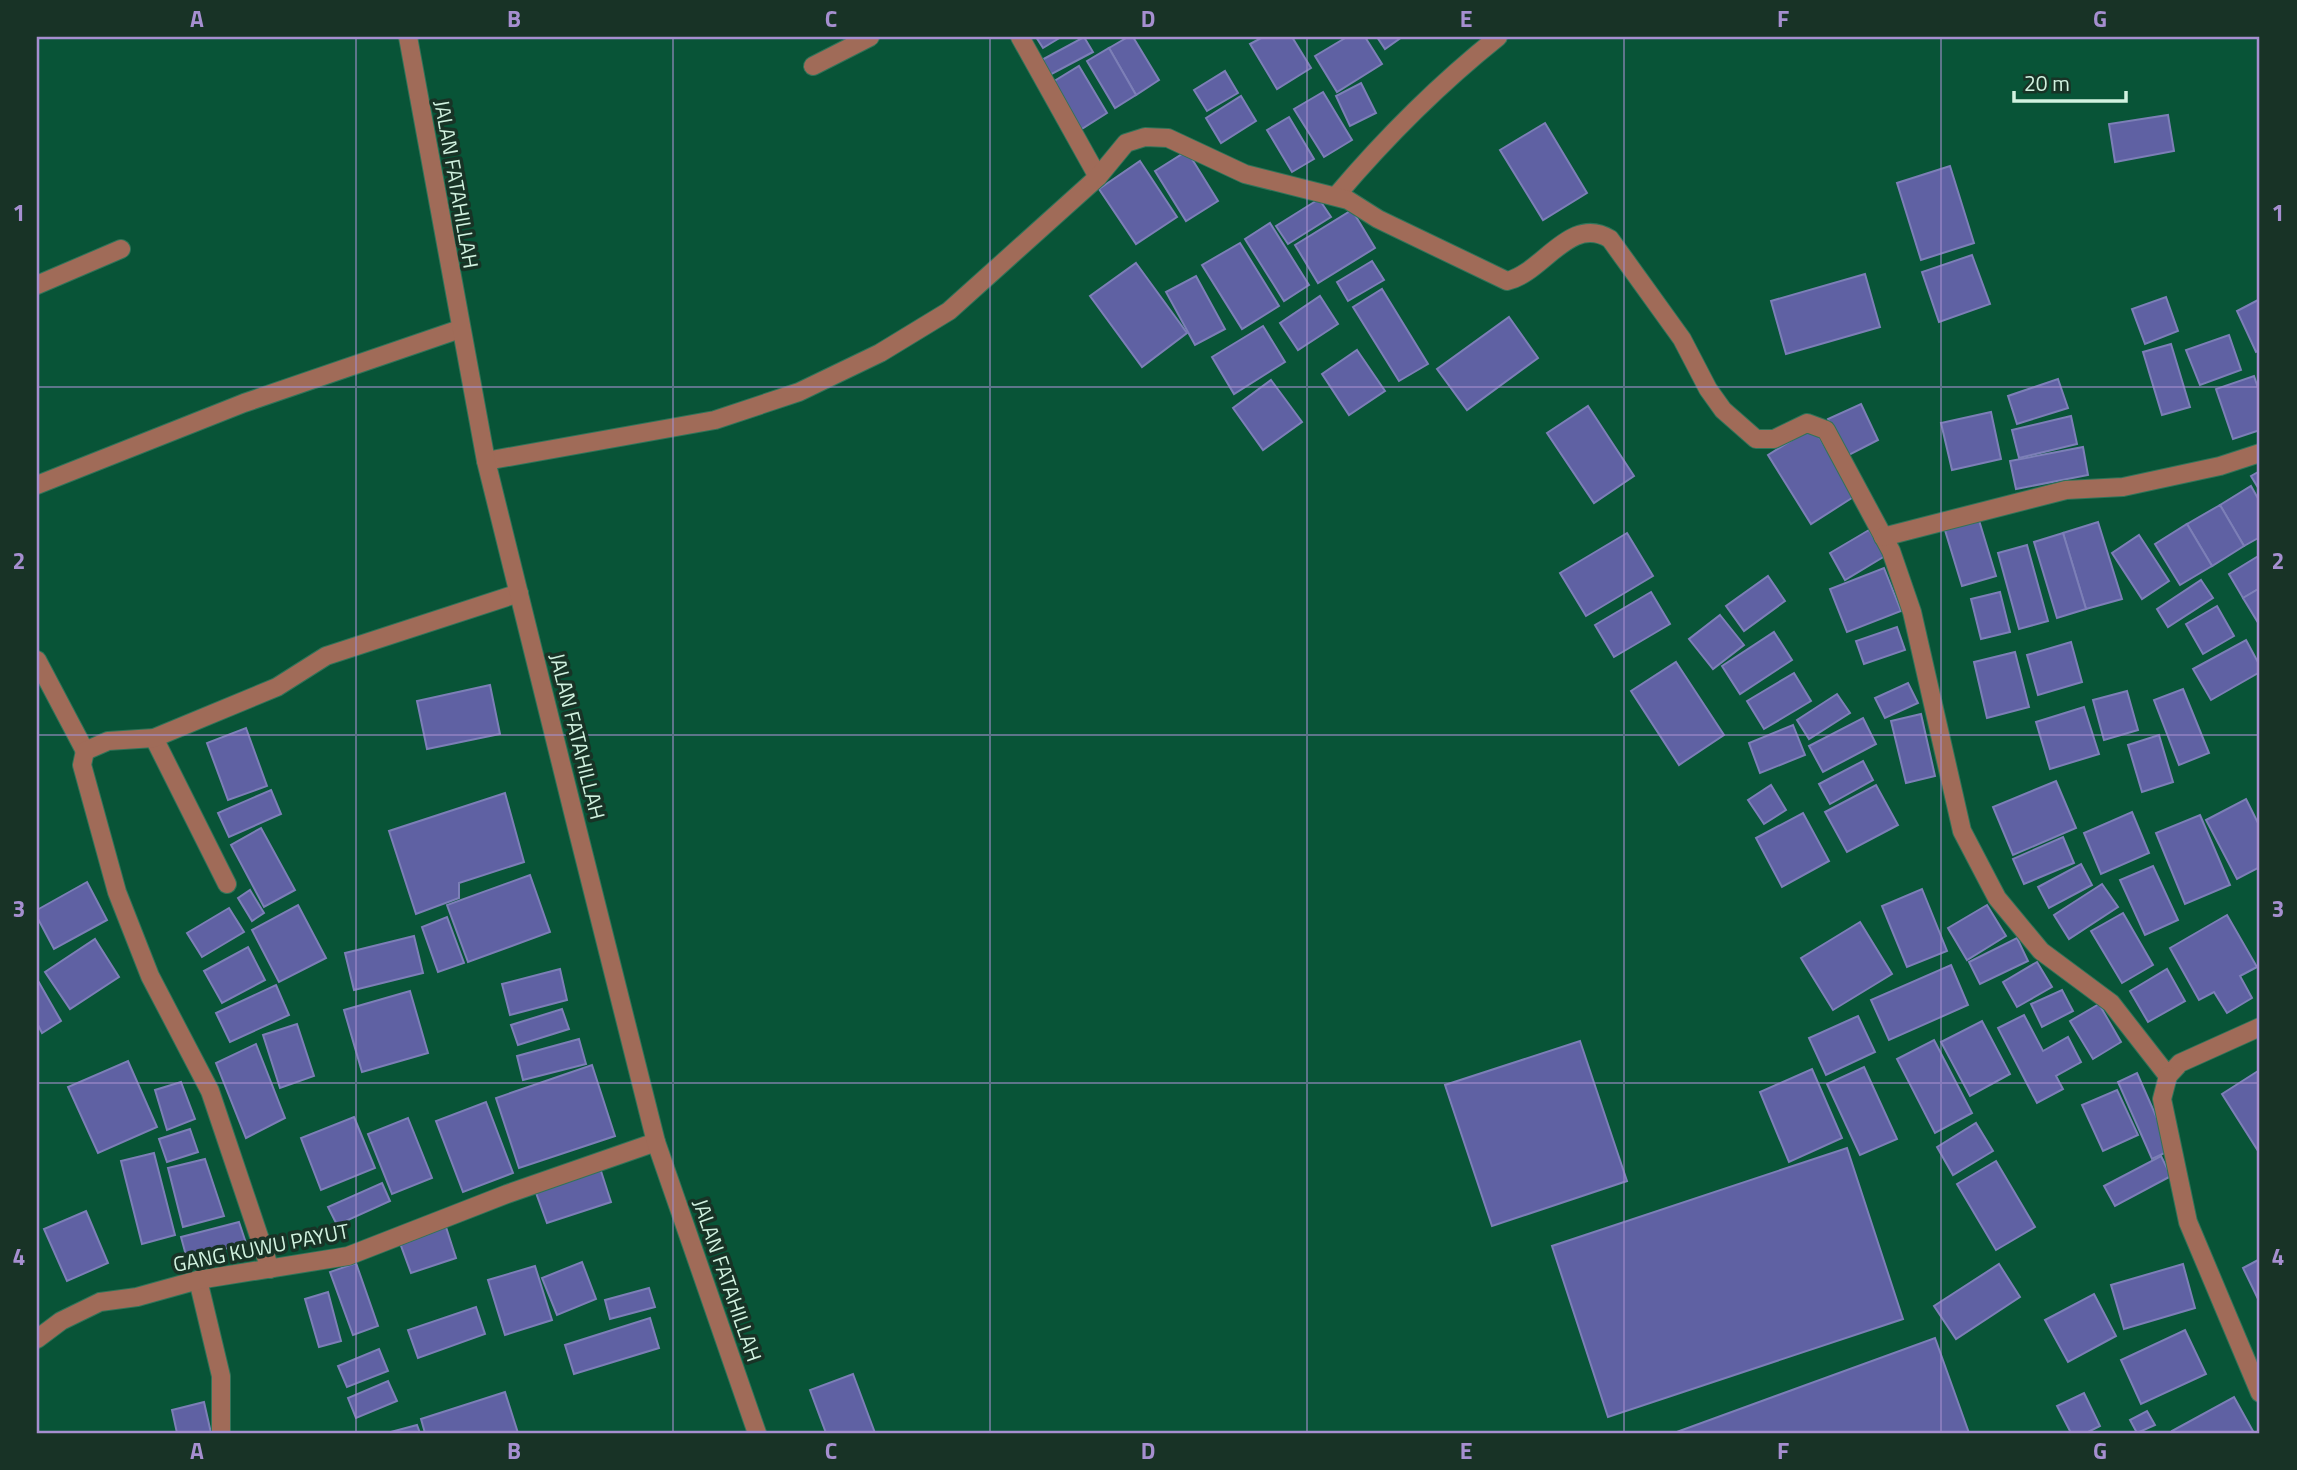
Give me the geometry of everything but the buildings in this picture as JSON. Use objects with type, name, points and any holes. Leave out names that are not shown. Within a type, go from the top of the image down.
[{"type":"street","name":"JALAN FATAHILLAH","points":[[408,37],[486,461],[656,1142],[757,1433]]},
{"type":"street","points":[[813,66],[870,37]]},
{"type":"street","points":[[1020,37],[1098,177]]},
{"type":"street","points":[[1336,195],[1380,144],[1441,82],[1498,37]]},
{"type":"street","points":[[486,461],[716,420],[799,392],[880,353],[949,311],[1098,177],[1126,143],[1145,137],[1168,138],[1245,174],[1336,195],[1507,281],[1525,274],[1564,242],[1591,232],[1610,239],[1682,339],[1708,390],[1723,410],[1756,439],[1774,439],[1807,424],[1826,430],[1883,537],[1912,611],[1962,831],[1997,898],[2041,951],[2111,1003],[2168,1076]]},
{"type":"street","points":[[37,285],[121,249]]},
{"type":"street","points":[[37,485],[244,403],[460,330]]},
{"type":"street","points":[[1883,537],[2066,490],[2123,486],[2220,466],[2260,453]]},
{"type":"street","points":[[85,751],[108,741],[154,738],[277,687],[326,656],[519,593]]},
{"type":"street","points":[[37,660],[85,751],[82,765],[117,892],[150,976],[210,1091],[270,1269]]},
{"type":"street","points":[[154,738],[227,884]]},
{"type":"street","points":[[2260,1027],[2180,1063],[2168,1076],[2162,1099],[2188,1222],[2260,1393]]},
{"type":"street","name":"GANG KUWU PAYUT","points":[[37,1339],[61,1321],[100,1303],[137,1297],[198,1280],[348,1256],[507,1194],[656,1142]]},
{"type":"street","points":[[198,1280],[221,1376],[221,1433]]}]
